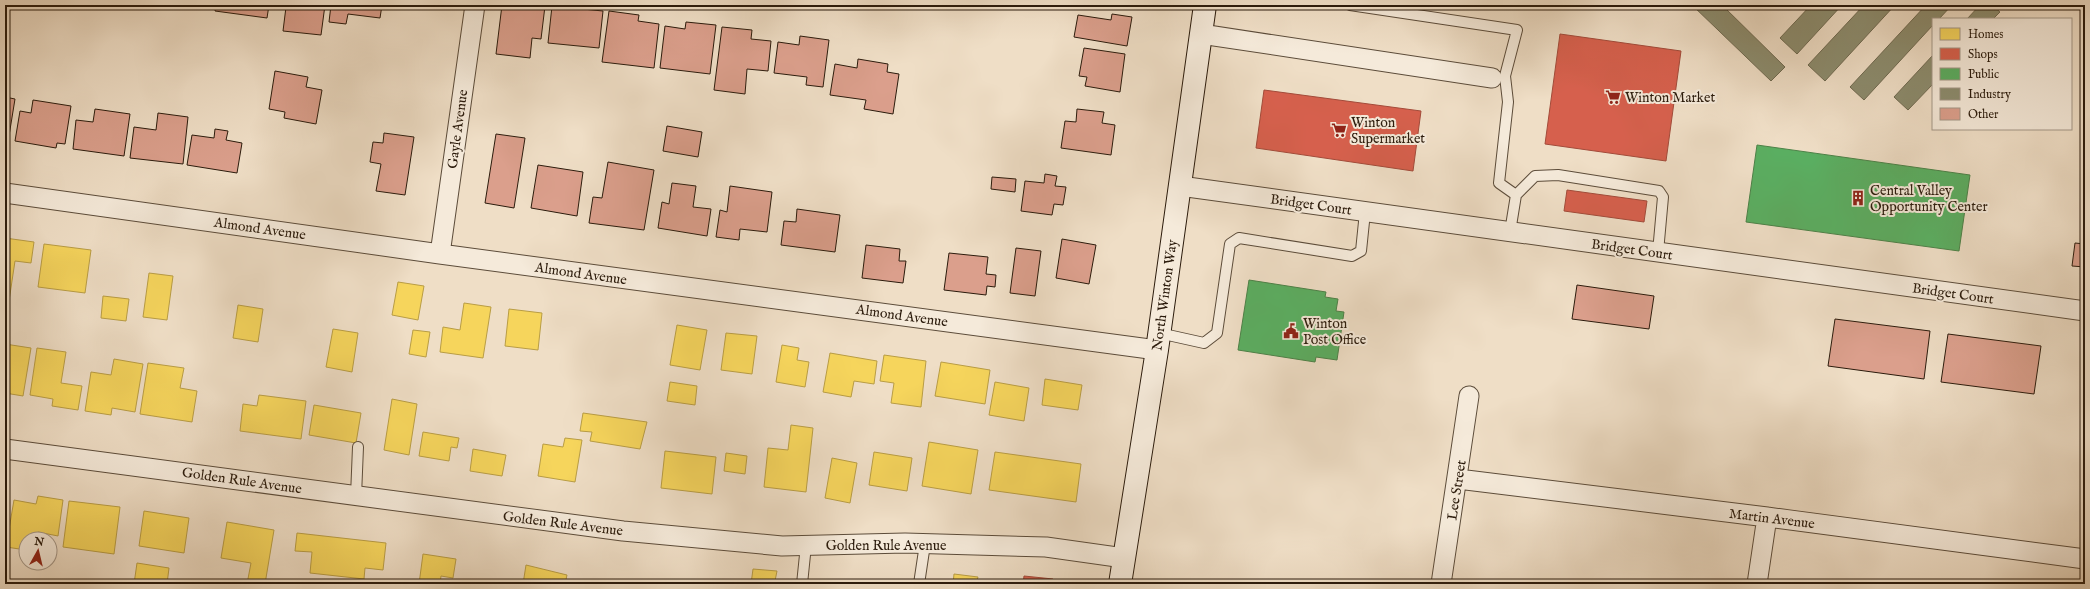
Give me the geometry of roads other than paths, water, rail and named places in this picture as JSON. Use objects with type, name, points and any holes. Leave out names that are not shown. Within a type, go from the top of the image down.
[{"type":"main road","name":"North Winton Way","points":[[1120,584],[1158,341],[1205,5]]},
{"type":"street","name":"Gayle Avenue","points":[[440,254],[474,5]]},
{"type":"street","points":[[1201,34],[1499,77]]},
{"type":"street","name":"Bridget Court","points":[[1180,186],[2085,311]]},
{"type":"street","name":"Almond Avenue","points":[[5,193],[440,254],[1158,341]]},
{"type":"street","name":"Lee Street","points":[[1441,584],[1470,396]]},
{"type":"street","name":"Golden Rule Avenue","points":[[5,449],[623,531],[782,546],[925,544],[1046,547],[1124,558]]},
{"type":"street","name":"Martin Avenue","points":[[1458,479],[1767,517],[2085,560]]},
{"type":"street","points":[[1757,584],[1767,517]]},
{"type":"lane","points":[[1350,5],[1517,30],[1499,77],[1508,102],[1499,183],[1516,196]]},
{"type":"lane","points":[[1510,232],[1516,196],[1535,176],[1558,175],[1659,191],[1663,196],[1658,252]]},
{"type":"lane","points":[[1158,341],[1204,343],[1217,333],[1230,244],[1239,238],[1352,256],[1361,251],[1365,212]]},
{"type":"lane","points":[[356,496],[358,447]]},
{"type":"lane","points":[[918,584],[925,544]]},
{"type":"lane","points":[[802,584],[806,545]]},
{"type":"place","name":"Winton Market","points":[[1613,97]]},
{"type":"place","name":"Winton Supermarket","points":[[1339,130]]},
{"type":"place","name":"Central Valley Opportunity Center","points":[[1858,198]]},
{"type":"place","name":"Winton Post Office","points":[[1291,331]]}]
